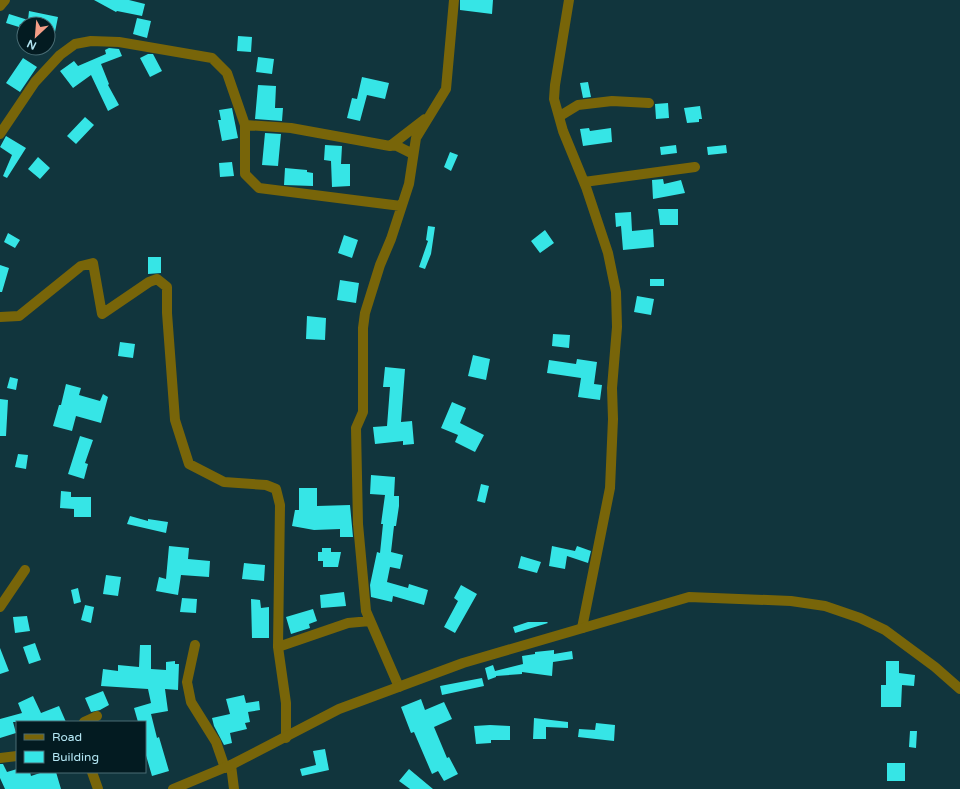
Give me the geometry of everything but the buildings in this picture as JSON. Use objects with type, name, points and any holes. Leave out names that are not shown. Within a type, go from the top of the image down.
[{"type":"street","points":[[0,6],[5,0]]},
{"type":"street","points":[[399,687],[366,611],[358,524],[356,428],[363,412],[363,328],[365,313],[380,265],[409,184],[416,138],[446,89],[454,0]]},
{"type":"street","points":[[569,0],[554,85],[554,100],[560,116],[563,131],[584,182],[608,253],[616,292],[617,327],[612,388],[613,418],[610,488],[582,628]]},
{"type":"street","points":[[0,134],[34,82],[50,64],[75,44],[91,41],[119,42],[212,58],[228,73],[245,125],[245,174],[259,188],[401,206]]},
{"type":"street","points":[[560,116],[578,106],[612,101],[649,104]]},
{"type":"street","points":[[390,146],[430,116]]},
{"type":"street","points":[[245,125],[291,128],[390,146],[396,145],[413,154]]},
{"type":"street","points":[[584,182],[695,167]]},
{"type":"street","points":[[0,318],[19,316],[81,266],[93,263],[102,314],[149,282],[156,279],[167,287],[167,313],[175,420],[189,464],[224,482],[266,485],[276,490],[280,505],[278,647],[286,703],[286,738]]},
{"type":"street","points":[[0,607],[25,570]]},
{"type":"street","points":[[173,789],[228,767],[339,709],[463,663],[689,597],[791,601],[825,606],[860,618],[885,630],[918,654],[960,689]]},
{"type":"street","points":[[278,647],[348,623],[370,621]]},
{"type":"street","points":[[195,645],[187,682],[191,702],[216,742],[228,767],[234,789]]},
{"type":"street","points":[[86,721],[97,716]]},
{"type":"street","points":[[0,758],[16,756]]},
{"type":"street","points":[[92,773],[98,789]]}]
